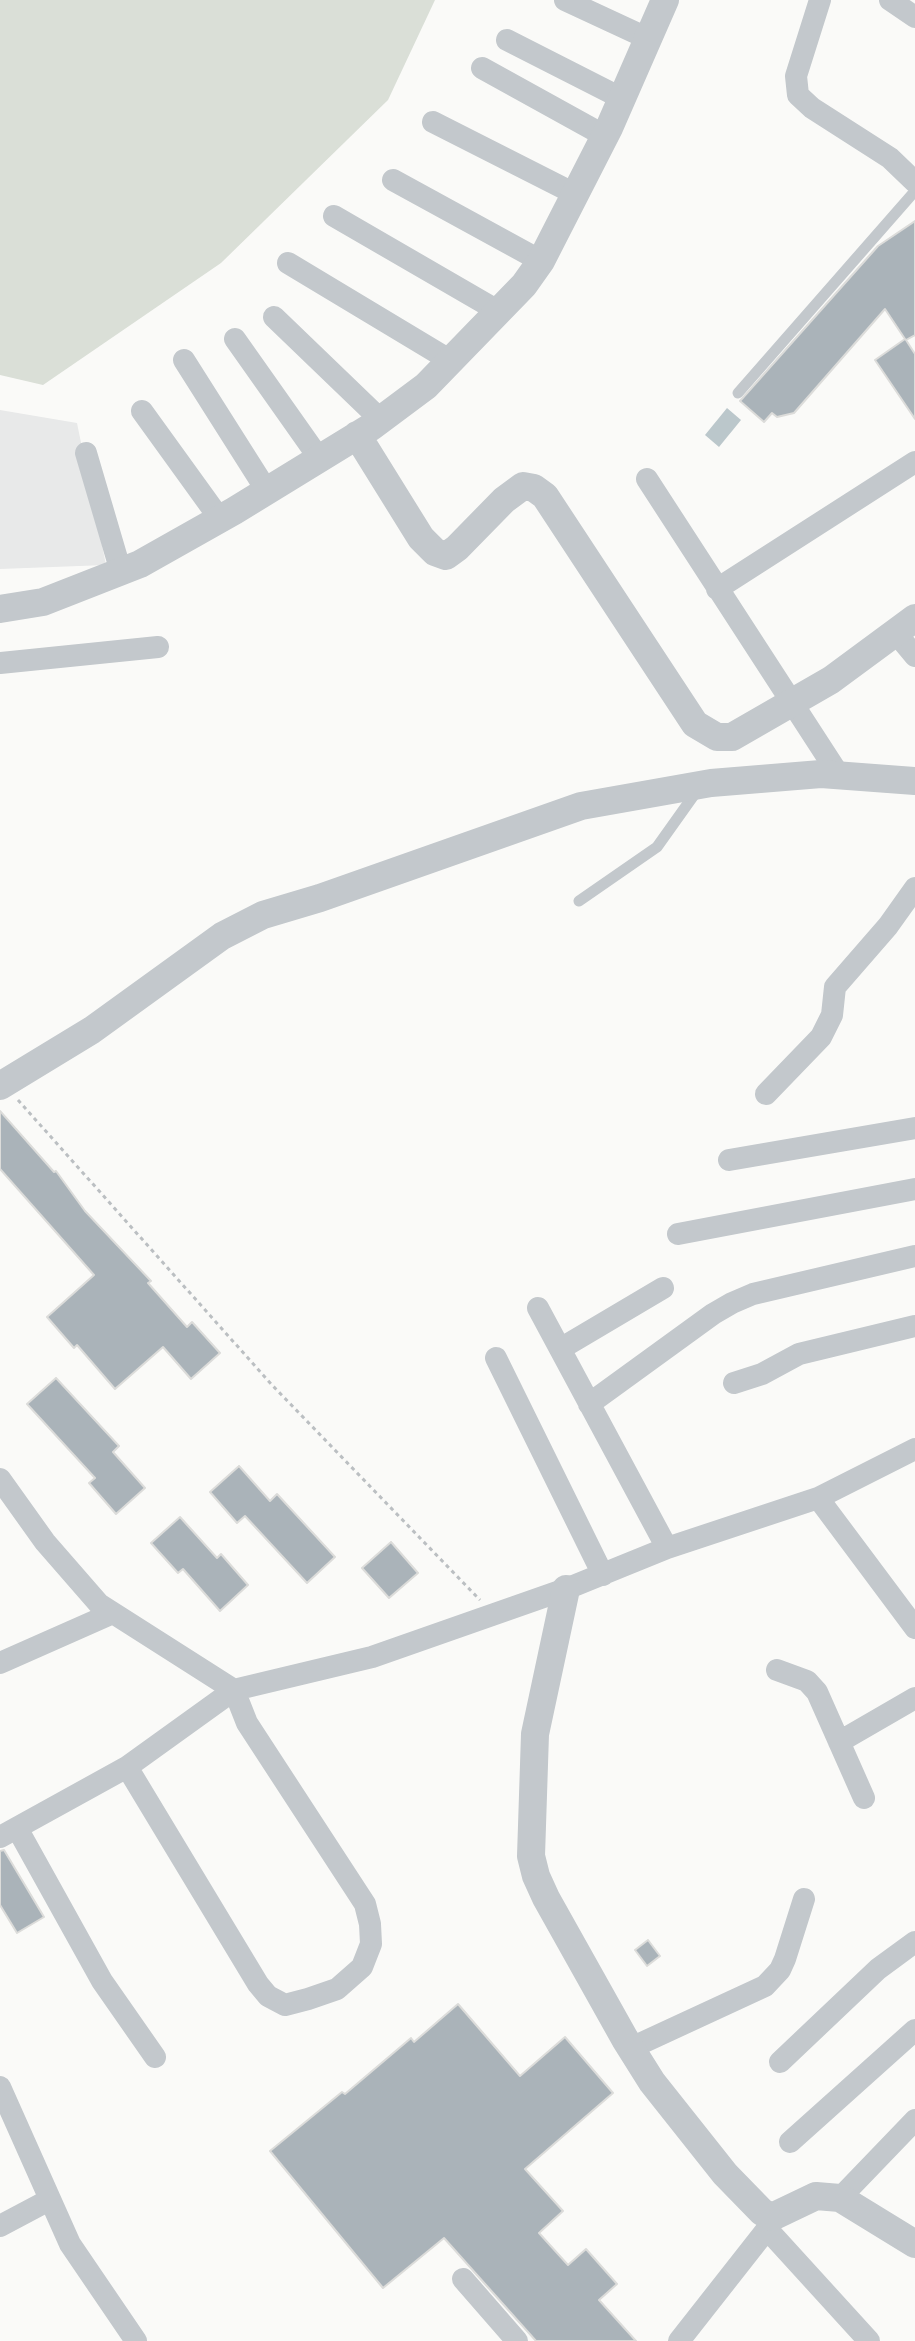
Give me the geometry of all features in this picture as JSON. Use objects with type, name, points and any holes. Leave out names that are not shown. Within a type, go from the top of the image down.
[{"type":"street","points":[[565,0],[649,39]]},
{"type":"street","points":[[0,609],[43,602],[140,564],[357,435],[426,386],[524,285],[541,261],[623,99],[665,0]]},
{"type":"street","points":[[820,0],[796,76],[798,95],[812,108],[890,158],[915,182]]},
{"type":"street","points":[[890,0],[915,17]]},
{"type":"street","points":[[507,40],[623,99]]},
{"type":"street","points":[[482,68],[605,136]]},
{"type":"street","points":[[433,122],[577,195]]},
{"type":"street","points":[[393,180],[541,261]]},
{"type":"street","points":[[334,216],[498,311]]},
{"type":"street","points":[[288,263],[451,361]]},
{"type":"street","points":[[274,317],[381,420]]},
{"type":"street","points":[[235,339],[319,458]]},
{"type":"street","points":[[184,360],[267,491]]},
{"type":"street","points":[[142,411],[220,519]]},
{"type":"street","points":[[357,435],[421,538],[435,552],[446,556],[504,500],[523,486],[534,488],[545,496],[695,724],[717,737],[732,737],[831,680],[905,625],[915,656]]},
{"type":"street","points":[[86,453],[121,572]]},
{"type":"street","points":[[717,589],[915,462]]},
{"type":"street","points":[[647,479],[839,775]]},
{"type":"street","points":[[0,663],[158,647]]},
{"type":"street","points":[[2,1085],[92,1030],[222,936],[263,915],[320,898],[581,806],[701,784],[821,774],[915,781]]},
{"type":"street","points":[[766,1094],[821,1037],[832,1015],[835,987],[888,926],[915,888]]},
{"type":"street","points":[[729,1160],[915,1128]]},
{"type":"street","points":[[678,1234],[915,1189]]},
{"type":"street","points":[[589,1404],[732,1303],[753,1294],[915,1256]]},
{"type":"street","points":[[560,1349],[663,1288]]},
{"type":"street","points":[[538,1308],[667,1548]]},
{"type":"street","points":[[734,1383],[762,1374],[799,1354],[915,1326]]},
{"type":"street","points":[[496,1358],[603,1575]]},
{"type":"street","points":[[155,2057],[102,1981],[8,1833],[127,1767],[234,1690],[372,1657],[566,1589],[667,1548],[818,1498],[915,1449]]},
{"type":"street","points":[[0,1479],[45,1542],[99,1604],[234,1690],[247,1723],[365,1904],[371,1944],[362,1967],[337,1989],[285,2005],[268,1996],[127,1767]]},
{"type":"street","points":[[818,1498],[915,1628]]},
{"type":"street","points":[[566,1589],[535,1734],[531,1856],[536,1876],[652,2082],[725,2174],[762,2212],[869,2341]]},
{"type":"street","points":[[1,1659],[113,1613]]},
{"type":"street","points":[[777,1670],[807,1681],[817,1692],[864,1798]]},
{"type":"street","points":[[839,1742],[915,1698]]},
{"type":"street","points":[[631,2048],[765,1986],[780,1970],[785,1959],[804,1899]]},
{"type":"street","points":[[780,2062],[878,1969],[915,1942]]},
{"type":"street","points":[[790,2142],[915,2030]]},
{"type":"street","points":[[0,2087],[70,2244],[136,2341]]},
{"type":"street","points":[[840,2198],[915,2120]]},
{"type":"street","points":[[690,2337],[769,2223],[816,2196],[840,2198],[915,2244]]},
{"type":"street","points":[[0,2226],[49,2200]]},
{"type":"street","points":[[463,2279],[517,2341]]},
{"type":"lane","points":[[738,393],[915,191]]},
{"type":"lane","points":[[579,901],[657,847],[701,784]]},
{"type":"path","points":[[2,1085],[272,1385],[493,1614]]},
{"type":"shaded area","points":[[0,0],[435,0],[388,100],[221,263],[43,385],[0,375]]},
{"type":"shaded area","points":[[727,408],[741,420],[719,447],[705,435]]},
{"type":"shaded area","points":[[0,410],[77,423],[106,565],[0,569]]},
{"type":"building","points":[[915,221],[915,335],[906,340],[915,354],[915,419],[875,360],[905,339],[885,309],[794,413],[777,417],[772,413],[764,422],[740,401],[878,246]]},
{"type":"building","points":[[0,1111],[56,1171],[85,1211],[151,1281],[148,1283],[187,1327],[192,1322],[220,1353],[191,1379],[163,1347],[115,1389],[77,1345],[74,1348],[47,1317],[94,1275],[0,1169]]},
{"type":"building","points":[[56,1378],[119,1446],[113,1452],[145,1488],[116,1514],[89,1483],[95,1478],[27,1404]]},
{"type":"building","points":[[239,1466],[270,1501],[277,1494],[335,1557],[307,1583],[245,1516],[237,1523],[210,1492]]},
{"type":"building","points":[[180,1517],[217,1558],[221,1554],[248,1585],[220,1611],[183,1569],[178,1573],[151,1543]]},
{"type":"building","points":[[391,1542],[418,1573],[389,1598],[362,1568]]},
{"type":"building","points":[[4,1850],[44,1917],[17,1933],[0,1905],[0,1851]]},
{"type":"building","points":[[648,1940],[660,1956],[647,1966],[635,1950]]},
{"type":"building","points":[[458,2004],[520,2076],[565,2037],[613,2093],[525,2169],[563,2211],[539,2233],[568,2265],[586,2249],[617,2284],[599,2300],[636,2341],[536,2341],[444,2238],[383,2288],[270,2151],[342,2092],[345,2094],[411,2038],[414,2042]]}]
